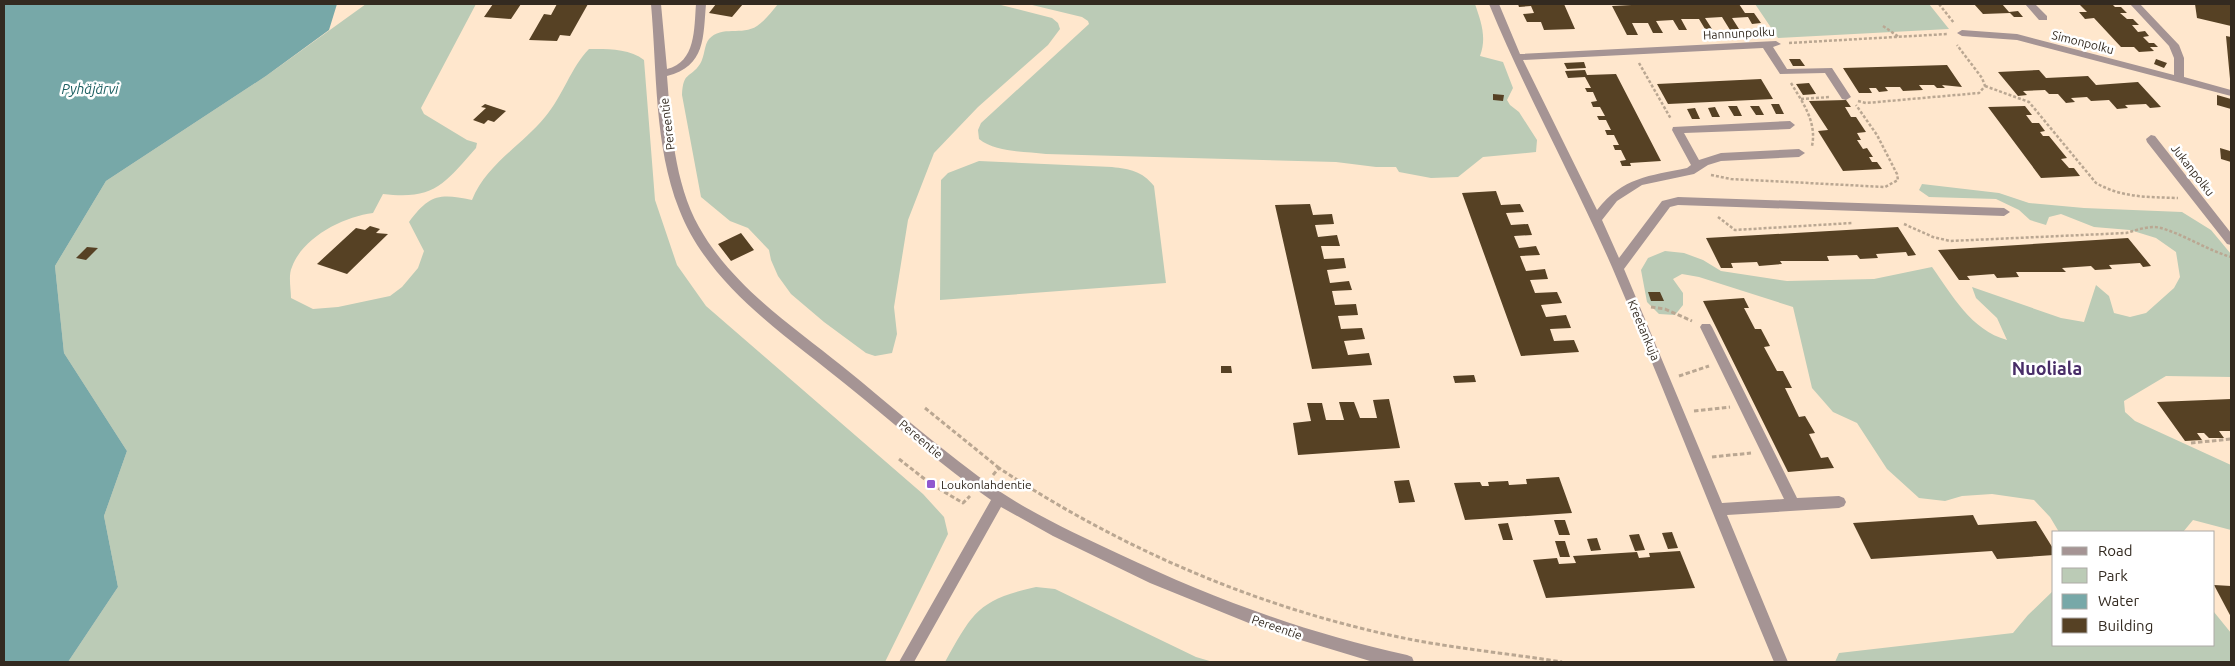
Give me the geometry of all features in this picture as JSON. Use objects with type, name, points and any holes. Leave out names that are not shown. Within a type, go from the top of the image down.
[{"type":"street","name":"Pereentie","points":[[656,4],[665,108],[675,178],[684,206],[702,244],[720,266],[761,307],[926,445],[999,498],[1040,523],[1171,586],[1236,613],[1327,643],[1407,662]]},
{"type":"street","points":[[662,74],[683,68],[692,57],[697,38],[701,4]]},
{"type":"street","name":"Kreetankuja","points":[[1494,4],[1516,57],[1597,219],[1781,662]]},
{"type":"street","points":[[2030,4],[2043,18]]},
{"type":"street","points":[[2135,4],[2174,45],[2179,58],[2179,79]]},
{"type":"street","name":"Simonpolku","points":[[1962,33],[2017,37],[2231,93]]},
{"type":"street","points":[[1771,44],[1784,72],[1828,70],[1846,97]]},
{"type":"street","name":"Hannunpolku","points":[[1516,57],[1771,44]]},
{"type":"street","points":[[1694,169],[1677,130],[1790,125]]},
{"type":"street","name":"Jukanpolku","points":[[2151,139],[2231,241]]},
{"type":"street","points":[[1597,219],[1613,198],[1626,188],[1654,177],[1694,169],[1704,162],[1721,157],[1799,153]]},
{"type":"street","points":[[1618,268],[1666,204],[1695,201],[2004,212]]},
{"type":"street","points":[[1706,327],[1724,360],[1793,504]]},
{"type":"street","points":[[906,662],[999,498]]},
{"type":"street","points":[[1718,509],[1839,502]]},
{"type":"path","points":[[1939,4],[1962,33]]},
{"type":"path","points":[[1883,26],[1899,37]]},
{"type":"path","name":"Hannunpolku","points":[[1771,44],[1962,33]]},
{"type":"path","points":[[1955,41],[1982,78],[1985,86],[2029,102],[2096,183],[2108,191],[2121,195],[2198,199]]},
{"type":"path","points":[[1632,51],[1677,130]]},
{"type":"path","points":[[1784,72],[1801,99],[1814,132],[1813,144],[1810,150],[1799,153]]},
{"type":"path","points":[[1694,169],[1731,179],[1885,186],[1894,184],[1898,180],[1896,174],[1877,136],[1853,100],[1866,102],[1979,93],[1985,86]]},
{"type":"path","points":[[1801,99],[1846,97]]},
{"type":"path","points":[[1695,201],[1735,230],[1857,223]]},
{"type":"path","points":[[1901,224],[1933,237],[1950,241],[2126,233],[2143,228],[2160,228],[2210,251],[2231,257]]},
{"type":"path","points":[[1665,309],[1676,314]]},
{"type":"path","points":[[1665,381],[1724,360]]},
{"type":"path","points":[[1678,413],[1745,405]]},
{"type":"path","points":[[925,408],[999,468],[1046,499],[1114,537],[1186,571],[1343,623],[1395,636],[1562,662]]},
{"type":"path","points":[[2191,443],[2231,439]]},
{"type":"path","points":[[1697,458],[1768,451]]},
{"type":"path","points":[[899,459],[930,484],[963,503],[999,468]]},
{"type":"green space","points":[[366,4],[476,4],[421,108],[424,114],[467,140],[477,143],[476,148],[437,187],[427,192],[415,194],[383,194],[373,213],[361,215],[337,224],[325,230],[305,246],[297,256],[291,270],[291,298],[313,309],[338,307],[390,296],[402,287],[418,268],[424,251],[409,222],[423,206],[429,201],[443,197],[472,200],[486,176],[545,117],[577,64],[589,49],[624,51],[638,56],[644,60],[655,200],[677,265],[706,306],[923,494],[944,517],[948,534],[885,662],[68,662],[118,587],[104,516],[127,451],[64,353],[55,266],[106,181],[266,76]]},
{"type":"green space","points":[[778,4],[997,4],[1052,18],[1058,23],[1060,29],[1048,45],[978,107],[934,153],[908,220],[894,307],[897,334],[892,353],[875,356],[866,353],[824,322],[791,294],[778,276],[769,250],[748,228],[730,221],[701,197],[682,95],[685,79],[700,64],[709,39],[720,32],[745,30],[757,26],[766,19]]},
{"type":"green space","points":[[1028,4],[1475,4],[1483,36],[1480,56],[1503,62],[1513,88],[1507,100],[1519,112],[1537,140],[1536,152],[1483,157],[1458,177],[1431,178],[1399,172],[1396,167],[1376,167],[1336,162],[1046,154],[1011,151],[994,147],[979,139],[978,130],[981,123],[1089,24],[1082,17]]},
{"type":"green space","points":[[1755,4],[1929,4],[1949,29],[1778,38]]},
{"type":"green space","points":[[979,161],[1112,167],[1130,170],[1145,177],[1154,186],[1166,283],[940,300],[941,180],[948,173]]},
{"type":"green space","points":[[1922,184],[1999,193],[2029,203],[2084,208],[2182,212],[2211,230],[2231,254],[2231,377],[2166,376],[2124,401],[2125,412],[2135,421],[2231,465],[2231,530],[2193,520],[2184,531],[2058,531],[2050,517],[2034,500],[1992,494],[1962,496],[1945,501],[1919,498],[1887,469],[1857,423],[1833,412],[1812,388],[1793,307],[1699,277],[1682,274],[1673,279],[1683,293],[1683,305],[1675,315],[1659,314],[1647,302],[1641,270],[1648,258],[1665,251],[1684,253],[1703,260],[1721,271],[1787,281],[1874,279],[1932,267],[1955,300],[1973,320],[1994,335],[2007,340],[1997,318],[1976,298],[1972,287],[2061,318],[2084,322],[2096,285],[2109,296],[2114,313],[2130,317],[2146,313],[2174,288],[2180,277],[2176,252],[2156,238],[2130,230],[2094,227],[2061,214],[2049,217],[2046,225],[2030,220],[2019,210],[1996,199],[1929,197],[1919,190]]},
{"type":"green space","points":[[1036,587],[1055,589],[1196,657],[1213,662],[945,662],[963,631],[979,611],[1001,597]]},
{"type":"green space","points":[[2052,592],[2052,646],[2215,646],[2215,613],[2231,633],[2231,662],[1835,662],[1839,653],[2013,633],[2028,615]]},
{"type":"water","name":"Pyhäjärvi","points":[[4,4],[337,4],[329,30],[266,76],[106,181],[55,266],[64,353],[127,451],[104,516],[118,587],[68,662],[4,662]]},
{"type":"building","points":[[493,4],[521,4],[511,19],[484,17]]},
{"type":"building","points":[[557,4],[588,4],[570,36],[560,35],[557,41],[529,40],[544,14],[551,15]]},
{"type":"building","points":[[716,4],[743,4],[732,17],[709,13]]},
{"type":"building","points":[[1518,4],[1564,4],[1575,29],[1544,30],[1541,22],[1527,22],[1523,14],[1534,13],[1531,6],[1519,7]]},
{"type":"building","points":[[1739,4],[1745,13],[1754,13],[1761,23],[1752,24],[1748,17],[1732,18],[1739,29],[1730,30],[1722,17],[1705,18],[1712,29],[1705,29],[1699,19],[1681,19],[1687,30],[1679,30],[1673,20],[1656,21],[1663,33],[1653,33],[1648,23],[1632,23],[1638,35],[1627,35],[1612,6]]},
{"type":"building","points":[[1974,4],[2002,4],[2009,12],[2018,11],[2023,17],[2014,17],[2010,13],[1983,14]]},
{"type":"building","points":[[2079,4],[2112,4],[2115,7],[2121,7],[2127,13],[2120,13],[2127,19],[2133,19],[2139,25],[2132,25],[2138,32],[2145,31],[2149,36],[2143,37],[2149,43],[2154,43],[2158,47],[2150,47],[2154,51],[2139,52],[2134,47],[2121,47],[2094,18],[2085,19],[2079,12],[2087,12]]},
{"type":"building","points":[[2195,4],[2231,4],[2231,26],[2197,18]]},
{"type":"building","points":[[2226,36],[2231,37],[2231,79],[2230,79]]},
{"type":"building","points":[[1789,59],[1800,59],[1805,66],[1793,66]]},
{"type":"building","points":[[2156,59],[2167,63],[2164,68],[2154,64]]},
{"type":"building","points":[[1584,62],[1586,68],[1567,69],[1564,63]]},
{"type":"building","points":[[1947,65],[1962,87],[1942,85],[1945,88],[1937,88],[1934,85],[1919,85],[1923,90],[1903,91],[1900,87],[1885,87],[1888,91],[1879,92],[1876,88],[1869,88],[1872,93],[1859,93],[1843,68]]},
{"type":"building","points":[[1585,70],[1587,75],[1616,74],[1661,161],[1630,163],[1631,166],[1622,166],[1620,161],[1626,160],[1621,150],[1615,150],[1613,145],[1619,145],[1614,135],[1607,135],[1605,130],[1611,130],[1606,120],[1599,120],[1597,116],[1605,116],[1600,107],[1593,107],[1591,102],[1597,101],[1593,92],[1587,92],[1585,88],[1591,88],[1585,77],[1568,78],[1565,71]]},
{"type":"building","points":[[2039,70],[2046,78],[2088,76],[2096,85],[2138,82],[2161,107],[2150,108],[2146,104],[2125,105],[2128,108],[2117,109],[2109,100],[2091,101],[2087,97],[2071,98],[2075,102],[2066,103],[2058,94],[2049,94],[2045,90],[2023,91],[2027,95],[2018,96],[1998,72]]},
{"type":"building","points":[[1761,79],[1773,99],[1668,104],[1657,84]]},
{"type":"building","points":[[1809,83],[1816,94],[1803,95],[1796,84]]},
{"type":"building","points":[[1493,94],[1504,95],[1503,101],[1493,100]]},
{"type":"building","points":[[2217,95],[2231,99],[2231,109],[2217,105]]},
{"type":"building","points":[[1846,100],[1851,107],[1845,107],[1851,117],[1856,117],[1866,132],[1857,133],[1861,140],[1857,140],[1863,149],[1867,148],[1873,157],[1869,157],[1872,162],[1877,162],[1882,169],[1843,171],[1818,131],[1828,130],[1809,101]]},
{"type":"building","points":[[485,104],[506,111],[494,122],[488,120],[484,124],[473,120],[486,108],[481,107]]},
{"type":"building","points":[[1771,104],[1779,104],[1784,114],[1776,114]]},
{"type":"building","points":[[1728,106],[1737,106],[1742,116],[1734,116]]},
{"type":"building","points":[[1750,106],[1759,106],[1764,115],[1756,115]]},
{"type":"building","points":[[2025,106],[2032,115],[2026,115],[2032,123],[2039,123],[2045,131],[2040,132],[2043,136],[2049,136],[2067,158],[2061,159],[2069,168],[2074,168],[2080,176],[2041,178],[1988,107]]},
{"type":"building","points":[[1715,107],[1720,117],[1712,117],[1708,108]]},
{"type":"building","points":[[1695,108],[1700,119],[1692,119],[1687,109]]},
{"type":"building","points":[[2220,148],[2230,151],[2231,162],[2221,159]]},
{"type":"building","points":[[1496,191],[1501,205],[1520,204],[1524,212],[1506,213],[1511,225],[1528,224],[1532,235],[1514,236],[1519,248],[1536,246],[1540,255],[1520,256],[1526,271],[1545,269],[1548,279],[1530,280],[1535,293],[1557,292],[1562,303],[1541,305],[1546,317],[1566,315],[1571,328],[1550,329],[1554,341],[1574,340],[1579,352],[1521,356],[1462,193]]},
{"type":"building","points":[[1310,204],[1313,215],[1332,214],[1334,224],[1315,225],[1318,237],[1337,235],[1340,246],[1321,246],[1324,259],[1344,258],[1346,268],[1327,270],[1330,283],[1349,281],[1352,290],[1332,291],[1335,305],[1356,304],[1358,315],[1338,316],[1341,329],[1362,328],[1365,339],[1344,341],[1348,355],[1369,353],[1372,365],[1312,369],[1275,205]]},
{"type":"building","points":[[370,226],[380,229],[376,233],[388,234],[347,274],[317,264],[356,228],[365,230]]},
{"type":"building","points":[[1898,227],[1916,255],[1908,256],[1906,252],[1876,254],[1878,258],[1860,259],[1857,255],[1827,256],[1829,261],[1780,261],[1782,264],[1759,266],[1757,262],[1731,263],[1733,268],[1721,268],[1706,238]]},
{"type":"building","points":[[741,233],[754,250],[731,261],[718,244]]},
{"type":"building","points":[[2128,238],[2151,266],[2143,267],[2140,263],[2109,265],[2112,269],[2095,270],[2091,266],[2062,268],[2066,272],[2016,272],[2019,277],[1997,278],[1994,274],[1967,276],[1970,280],[1959,280],[1938,250]]},
{"type":"building","points":[[87,247],[98,248],[86,260],[76,258]]},
{"type":"building","points":[[1648,292],[1660,292],[1664,301],[1651,301]]},
{"type":"building","points":[[1744,298],[1749,308],[1744,308],[1755,329],[1761,329],[1770,346],[1764,347],[1777,371],[1783,371],[1792,388],[1785,388],[1799,417],[1805,416],[1815,433],[1809,434],[1821,458],[1828,457],[1834,468],[1788,472],[1703,301]]},
{"type":"building","points":[[1221,366],[1231,366],[1232,373],[1221,373]]},
{"type":"building","points":[[1474,375],[1476,382],[1455,383],[1453,376]]},
{"type":"building","points":[[1389,399],[1400,448],[1298,455],[1293,423],[1311,421],[1307,403],[1322,403],[1326,420],[1344,420],[1339,402],[1354,402],[1360,418],[1377,418],[1373,400]]},
{"type":"building","points":[[2231,399],[2231,431],[2219,431],[2224,438],[2209,438],[2204,433],[2197,433],[2202,440],[2185,441],[2157,402]]},
{"type":"building","points":[[1559,477],[1572,513],[1465,520],[1454,483],[1480,482],[1482,486],[1489,486],[1488,482],[1508,481],[1509,485],[1527,484],[1526,479]]},
{"type":"building","points":[[1409,480],[1415,502],[1399,503],[1394,481]]},
{"type":"building","points":[[1973,515],[1978,525],[2036,521],[2052,547],[2052,555],[1997,559],[1992,551],[1871,559],[1853,523]]},
{"type":"building","points":[[1554,520],[1565,520],[1570,535],[1559,535]]},
{"type":"building","points":[[1508,523],[1513,540],[1503,540],[1498,524]]},
{"type":"building","points":[[1672,532],[1678,548],[1668,549],[1662,533]]},
{"type":"building","points":[[1639,534],[1645,550],[1635,551],[1629,535]]},
{"type":"building","points":[[1597,538],[1601,550],[1591,551],[1587,539]]},
{"type":"building","points":[[1555,541],[1565,541],[1570,557],[1560,557]]},
{"type":"building","points":[[1680,551],[1695,588],[1546,598],[1533,560],[1557,558],[1559,564],[1576,563],[1573,556],[1637,552],[1639,558],[1650,557],[1649,553]]},
{"type":"building","points":[[2215,585],[2231,586],[2231,617],[2215,587]]},
{"type":"place","name":"Loukonlahdentie","points":[[931,484]]},
{"type":"district","name":"Nuoliala","points":[[2047,368]]}]
